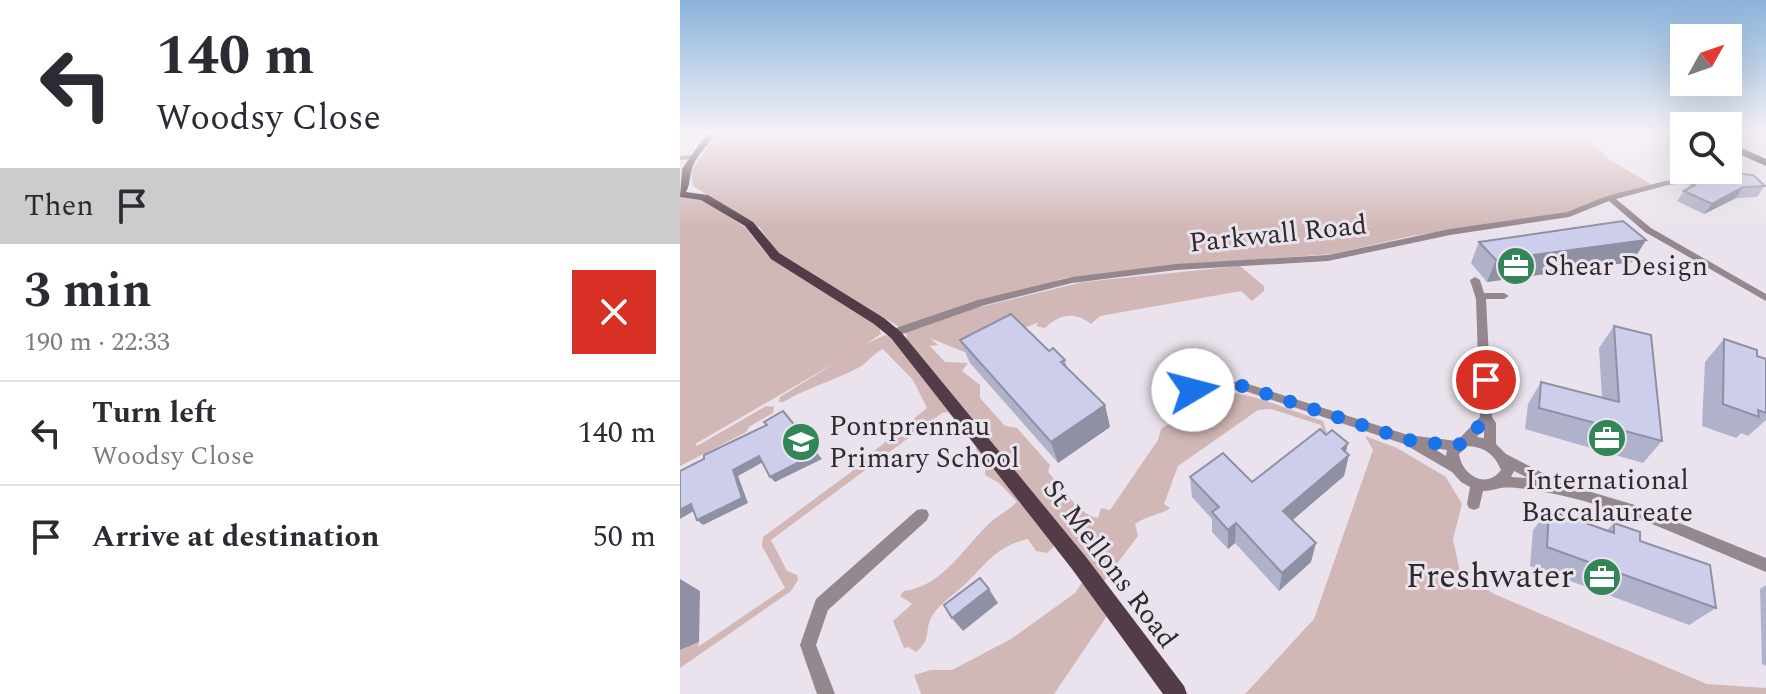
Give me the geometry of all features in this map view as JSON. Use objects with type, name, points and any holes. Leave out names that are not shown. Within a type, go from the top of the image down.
[{"type":"main road","name":"St Mellons Road","points":[[689,164],[684,173],[686,183],[680,193],[704,197],[740,218],[749,224],[775,256],[894,333],[1079,563],[1176,694]]},
{"type":"street","name":"Parkwall Road","points":[[894,333],[969,306],[1072,280],[1176,267],[1328,258],[1450,232],[1569,214],[1610,198],[1670,183]]},
{"type":"street","points":[[1610,198],[1648,230],[1766,298]]},
{"type":"street","points":[[1475,280],[1481,299],[1490,446]]},
{"type":"street","points":[[1481,299],[1483,296],[1504,296]]},
{"type":"street","points":[[1174,402],[1199,387],[1228,384],[1408,440],[1477,484],[1501,482],[1559,488]]},
{"type":"street","points":[[1454,467],[1452,452],[1486,418]]},
{"type":"street","points":[[1408,440],[1490,446],[1503,457],[1559,488],[1720,544],[1766,565]]},
{"type":"street","points":[[1501,482],[1508,471],[1503,457]]},
{"type":"street","points":[[1474,504],[1477,484]]},
{"type":"street","points":[[826,694],[808,645],[822,605],[922,515]]},
{"type":"shaded area","points":[[696,164],[1618,164],[1652,185],[1568,212],[1412,236],[1332,254],[1167,266],[1065,278],[968,310],[1083,282],[1240,266],[1264,286],[1264,291],[1252,301],[1241,291],[1100,316],[1091,324],[1079,317],[1061,317],[1045,328],[1036,326],[1039,322],[964,352],[930,338],[938,345],[930,346],[945,362],[968,363],[962,371],[980,385],[980,398],[1005,426],[1017,428],[1050,465],[1048,472],[1077,506],[1091,516],[1098,518],[1101,508],[1110,510],[1158,440],[1161,429],[1181,416],[1182,406],[1207,395],[1224,392],[1260,399],[1323,421],[1327,433],[1323,434],[1321,425],[1271,409],[1258,410],[1178,466],[1164,504],[1170,508],[1135,524],[1138,536],[1101,585],[1054,539],[1053,548],[1047,553],[1036,551],[1028,539],[1017,542],[991,558],[937,609],[929,623],[924,643],[916,652],[904,648],[893,621],[912,604],[900,596],[904,591],[918,588],[942,574],[992,521],[1017,502],[999,483],[985,475],[987,460],[978,457],[975,444],[948,412],[942,413],[771,540],[787,571],[797,575],[798,580],[791,591],[680,668],[680,650],[699,642],[698,647],[785,588],[762,546],[763,537],[862,464],[927,408],[913,380],[883,349],[858,368],[779,402],[780,397],[840,360],[695,444],[697,446],[766,406],[774,407],[773,413],[750,426],[746,432],[680,466],[680,197],[702,199],[745,227],[768,256],[879,324],[881,334],[866,344],[885,335],[904,341],[907,336],[903,329],[778,255],[760,228],[693,186],[691,171]]},
{"type":"shaded area","points":[[1365,436],[1397,448],[1446,477],[1462,504],[1453,539],[1460,572],[1494,594],[1707,684],[1766,688],[1766,694],[1245,694],[1314,619],[1373,450]]},
{"type":"shaded area","points":[[1085,578],[1107,616],[1054,694],[921,694],[914,675],[931,670],[952,670],[1011,639],[1075,593]]},
{"type":"building","points":[[1742,174],[1753,175],[1765,186],[1743,187],[1712,204],[1684,191],[1695,185],[1742,184]]},
{"type":"building","points":[[1623,221],[1646,240],[1496,260],[1479,242]]},
{"type":"building","points":[[1011,314],[1049,351],[1053,348],[1065,360],[1061,362],[1105,405],[1051,442],[960,340]]},
{"type":"building","points":[[1614,326],[1651,335],[1662,441],[1539,408],[1541,382],[1619,402]]},
{"type":"building","points":[[1724,339],[1757,350],[1757,356],[1766,359],[1766,413],[1758,410],[1759,417],[1723,404]]},
{"type":"building","points":[[783,411],[817,453],[770,477],[759,456],[733,470],[742,498],[697,520],[691,504],[680,510],[680,471],[704,459],[704,455],[767,425],[764,422]]},
{"type":"building","points":[[1320,429],[1326,435],[1332,430],[1348,443],[1342,449],[1349,455],[1283,511],[1316,543],[1282,573],[1236,523],[1228,530],[1212,512],[1219,507],[1190,477],[1223,453],[1252,482]]},
{"type":"building","points":[[1549,510],[1614,533],[1614,523],[1640,532],[1640,541],[1710,565],[1716,608],[1547,547]]},
{"type":"building","points":[[980,578],[989,589],[952,618],[944,605]]},
{"type":"place","name":"Shear Design","points":[[1516,266]]},
{"type":"place","name":"International Baccalaureate","points":[[1607,438]]},
{"type":"place","name":"Pontprennau Primary School","points":[[801,442]]},
{"type":"place","name":"Freshwater","points":[[1602,577]]},
{"type":"route","points":[[1193,390],[1217,383],[1242,386],[1408,440],[1456,446],[1466,441],[1481,420],[1486,418],[1486,380]]}]
